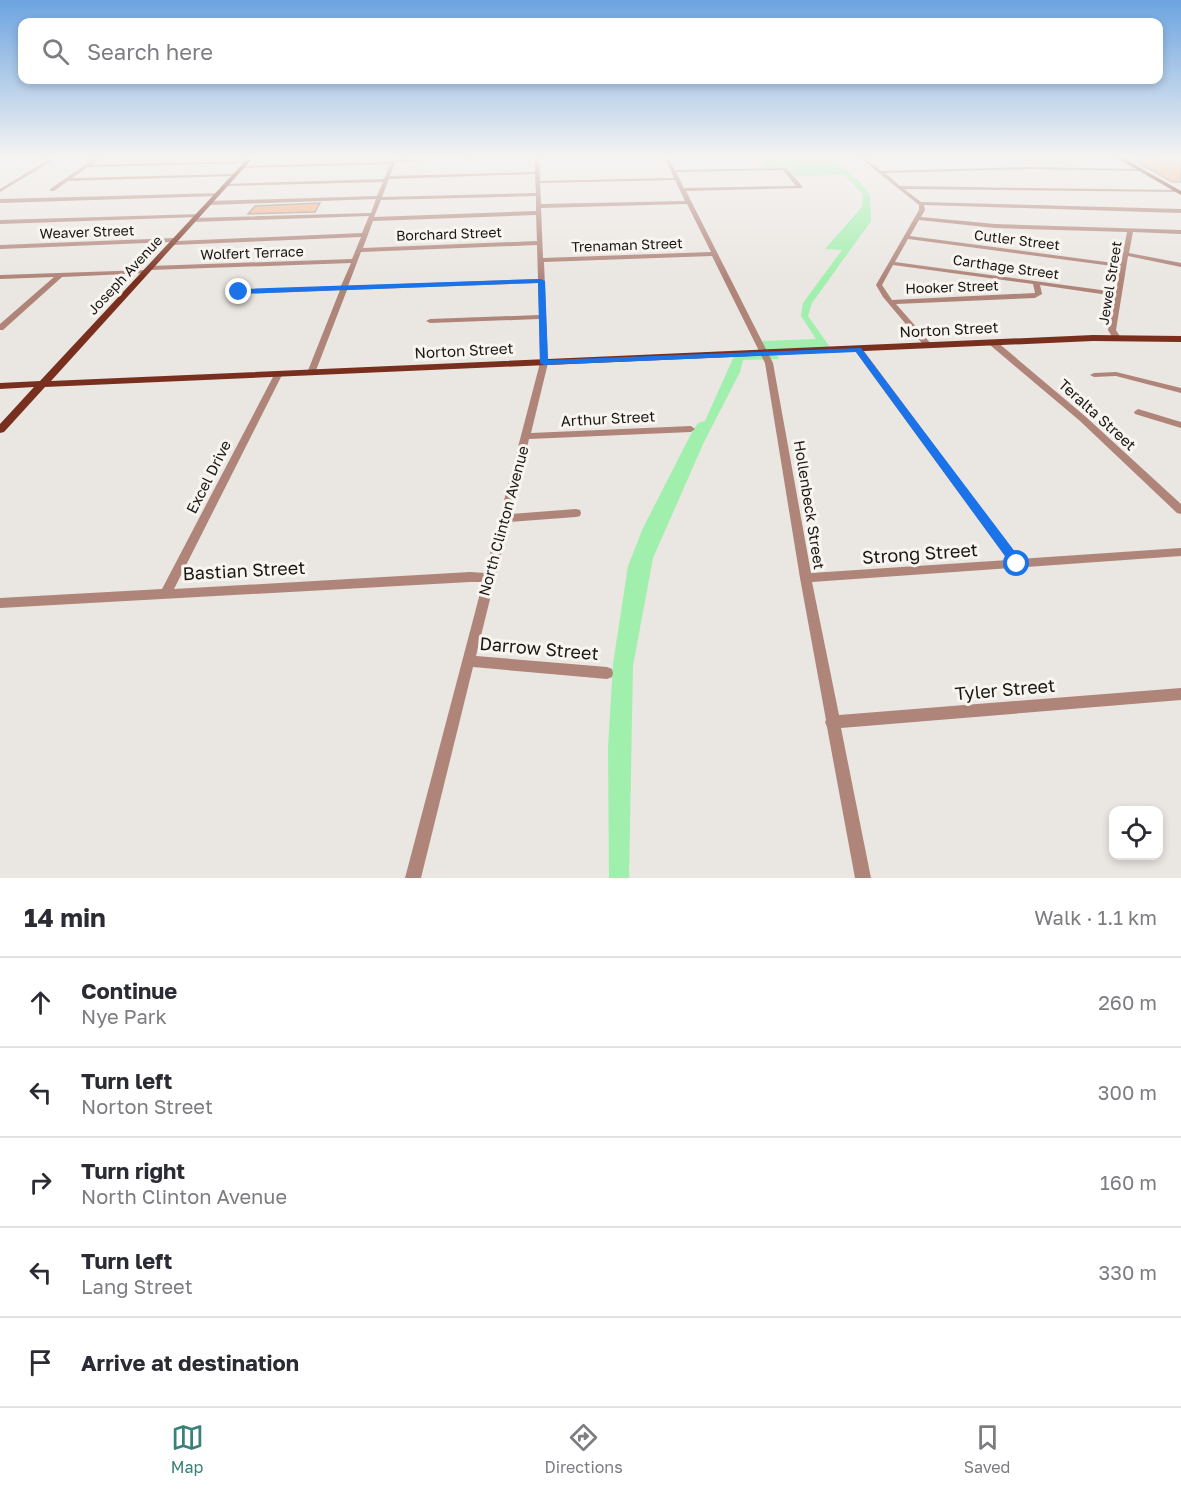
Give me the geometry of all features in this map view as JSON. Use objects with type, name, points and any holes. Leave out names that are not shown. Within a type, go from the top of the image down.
[{"type":"main road","name":"Joseph Avenue","points":[[0,430],[214,198]]},
{"type":"main road","name":"Norton Street","points":[[0,386],[1117,338],[1181,339]]},
{"type":"street","points":[[0,201],[94,198]]},
{"type":"street","points":[[210,203],[380,198],[311,373]]},
{"type":"street","name":"North Clinton Avenue","points":[[413,878],[544,363],[539,198]]},
{"type":"street","name":"Hollenbeck Street","points":[[687,198],[770,367],[832,722],[863,878]]},
{"type":"street","points":[[914,198],[921,203],[1181,212]]},
{"type":"street","points":[[0,222],[373,216],[689,202]]},
{"type":"street","points":[[921,203],[922,208],[917,218],[879,285],[890,302],[929,346]]},
{"type":"street","points":[[917,218],[995,226],[1181,232]]},
{"type":"street","name":"Jewel Street","points":[[1117,338],[1112,330],[1130,231]]},
{"type":"street","name":"Weaver Street","points":[[0,247],[365,235]]},
{"type":"street","name":"Cutler Street","points":[[906,237],[1124,266]]},
{"type":"street","name":"Borchard Street","points":[[359,250],[540,243]]},
{"type":"street","name":"Trenaman Street","points":[[541,260],[715,254]]},
{"type":"street","points":[[1126,254],[1181,265]]},
{"type":"street","name":"Wolfert Terrace","points":[[0,278],[355,261]]},
{"type":"street","name":"Carthage Street","points":[[891,263],[1118,294]]},
{"type":"street","points":[[0,328],[60,275]]},
{"type":"street","points":[[239,292],[541,281]]},
{"type":"street","name":"Hooker Street","points":[[890,302],[1035,296],[1040,293],[1036,283]]},
{"type":"street","points":[[430,321],[543,317]]},
{"type":"street","name":"Teralta Street","points":[[993,343],[1083,419],[1181,510]]},
{"type":"street","points":[[858,349],[1017,564]]},
{"type":"street","points":[[1094,375],[1116,374],[1181,391]]},
{"type":"street","name":"Excel Drive","points":[[166,593],[278,375]]},
{"type":"street","points":[[1138,412],[1181,425]]},
{"type":"street","name":"Arthur Street","points":[[527,436],[691,429]]},
{"type":"street","points":[[505,518],[576,513]]},
{"type":"street","name":"Strong Street","points":[[806,578],[1181,552]]},
{"type":"street","name":"Bastian Street","points":[[0,603],[489,578]]},
{"type":"street","name":"Darrow Street","points":[[468,661],[607,673]]},
{"type":"street","name":"Tyler Street","points":[[832,722],[1181,694]]},
{"type":"green space","points":[[863,198],[870,198],[871,221],[812,303],[808,316],[832,350],[775,353],[779,359],[743,360],[740,372],[704,442],[653,558],[633,666],[629,878],[609,878],[608,747],[613,664],[628,566],[643,528],[691,434],[698,423],[705,421],[735,354],[764,353],[759,341],[816,339],[801,316],[803,303],[842,250],[825,249],[862,207]]},
{"type":"building","points":[[320,203],[315,212],[248,214],[255,206]]},
{"type":"route","points":[[239,292],[541,281],[544,363],[858,349],[1017,564]]}]
